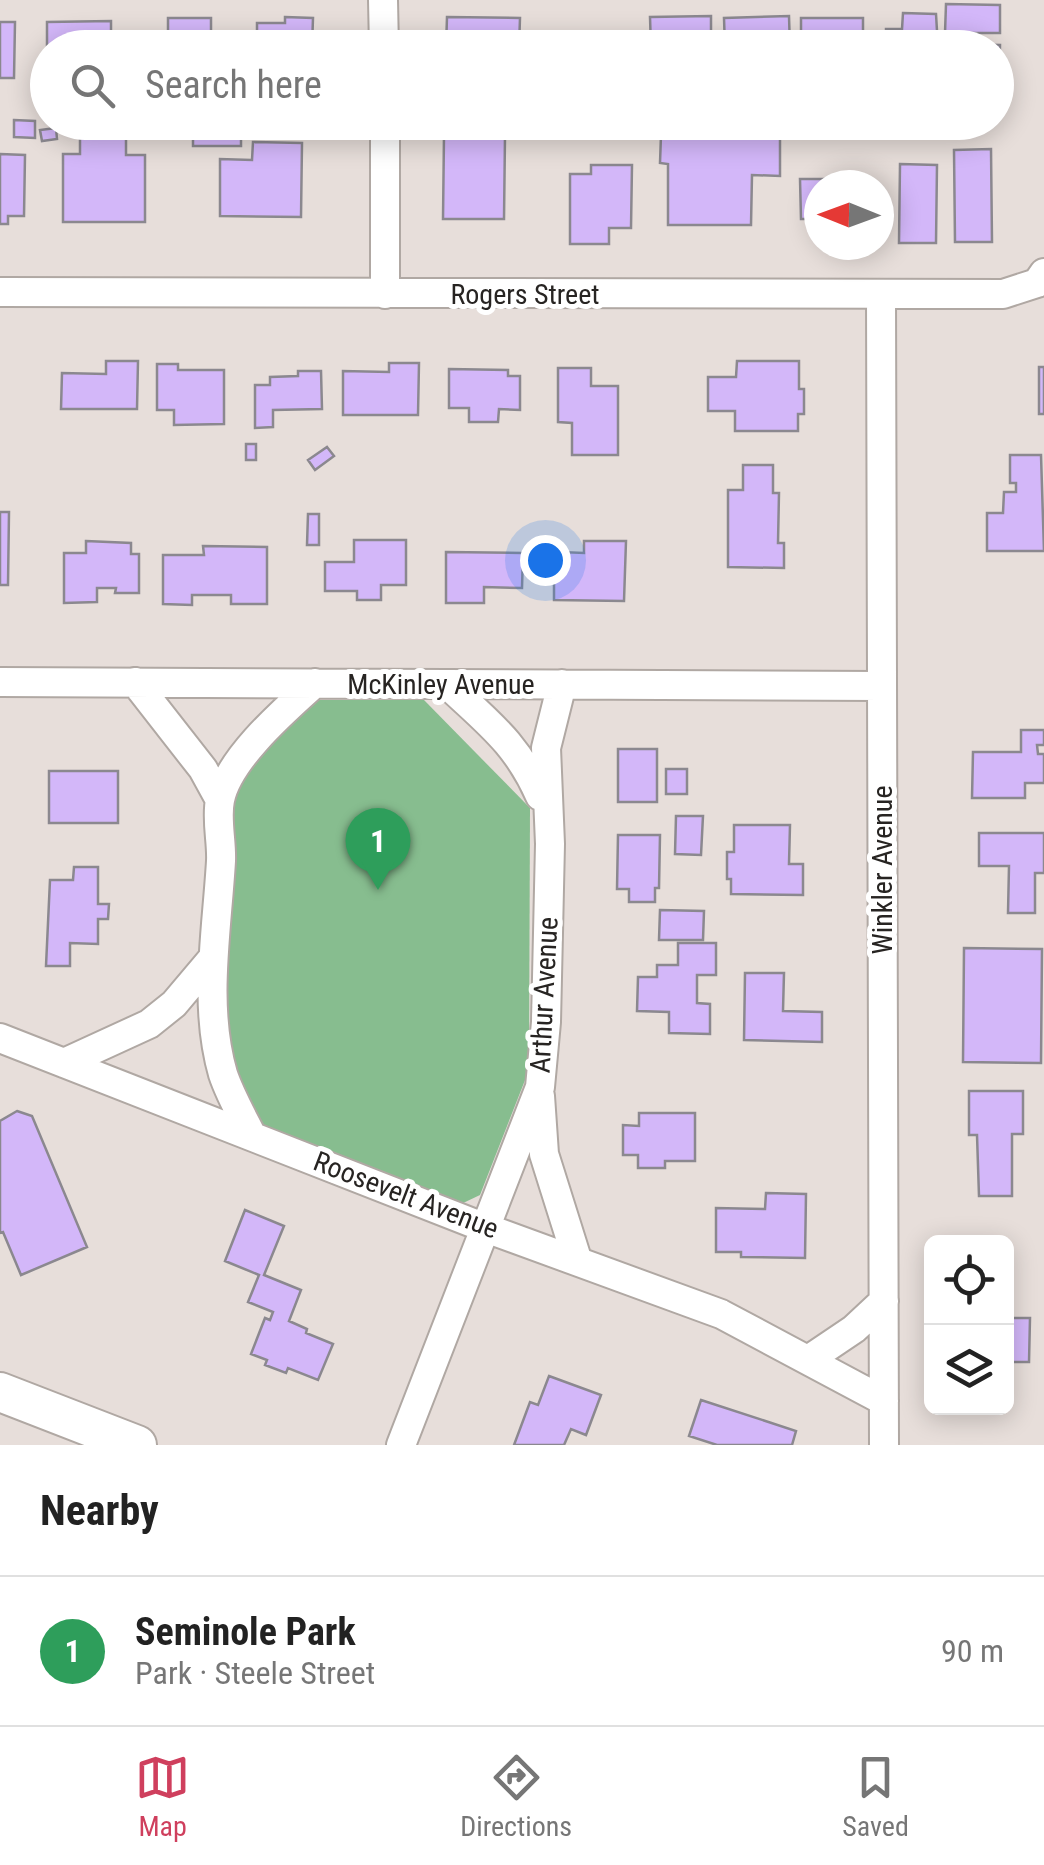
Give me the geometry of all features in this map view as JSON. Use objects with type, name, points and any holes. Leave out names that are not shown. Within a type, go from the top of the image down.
[{"type":"main road","points":[[0,1392],[137,1445]]},
{"type":"street","points":[[383,0],[384,30]]},
{"type":"street","points":[[385,140],[385,294]]},
{"type":"street","name":"Rogers Street","points":[[0,292],[1003,294],[1037,283],[1044,274]]},
{"type":"street","name":"Winkler Avenue","points":[[881,294],[884,1445]]},
{"type":"street","name":"McKinley Avenue","points":[[0,682],[881,686]]},
{"type":"street","points":[[135,682],[203,769],[220,800]]},
{"type":"street","points":[[252,1136],[224,1074],[216,1034],[212,960],[222,851],[220,800],[232,772],[251,748],[315,683]]},
{"type":"street","name":"Arthur Avenue","points":[[446,684],[508,740],[527,766],[549,818]]},
{"type":"street","name":"Arthur Avenue","points":[[401,1445],[540,1087],[546,1022],[546,748],[562,684]]},
{"type":"street","points":[[64,1063],[149,1024],[174,1004],[212,960]]},
{"type":"street","name":"Roosevelt Avenue","points":[[0,1038],[483,1227],[722,1314],[884,1401]]},
{"type":"street","points":[[540,1087],[544,1154],[577,1259]]},
{"type":"street","points":[[808,1360],[854,1329],[884,1301]]},
{"type":"green space","points":[[314,700],[424,700],[530,808],[529,1070],[480,1195],[461,1204],[267,1128],[253,1118],[226,1058],[223,972],[229,806],[263,743]]},
{"type":"building","points":[[946,4],[1000,5],[1000,30],[945,30]]},
{"type":"building","points":[[903,13],[936,14],[937,30],[886,30],[902,29]]},
{"type":"building","points":[[711,16],[711,30],[650,30],[650,17]]},
{"type":"building","points":[[789,16],[789,30],[724,30],[724,18]]},
{"type":"building","points":[[285,17],[313,18],[313,30],[257,30],[257,23],[285,23]]},
{"type":"building","points":[[447,17],[520,18],[520,30],[447,30]]},
{"type":"building","points":[[168,18],[211,18],[211,30],[168,30]]},
{"type":"building","points":[[801,18],[863,18],[863,30],[801,30]]},
{"type":"building","points":[[111,21],[111,30],[47,30],[47,22]]},
{"type":"building","points":[[0,22],[15,22],[14,78],[0,78]]},
{"type":"building","points":[[14,120],[30,121],[30,138],[14,137]]},
{"type":"building","points":[[80,140],[126,140],[126,155],[145,155],[145,222],[63,222],[63,154],[80,154]]},
{"type":"building","points":[[193,140],[241,140],[241,146],[193,146]]},
{"type":"building","points":[[444,140],[505,140],[504,219],[443,219]]},
{"type":"building","points":[[661,140],[780,140],[780,176],[752,175],[751,225],[668,225],[668,164],[660,163]]},
{"type":"building","points":[[253,142],[302,143],[301,217],[220,216],[220,159],[252,160]]},
{"type":"building","points":[[991,149],[992,242],[955,242],[954,150]]},
{"type":"building","points":[[0,154],[25,155],[24,216],[8,216],[8,224],[0,224]]},
{"type":"building","points":[[900,164],[937,165],[936,243],[899,243]]},
{"type":"building","points":[[591,165],[632,165],[631,228],[609,228],[609,244],[570,244],[570,174],[591,174]]},
{"type":"building","points":[[800,179],[804,179],[804,219]]},
{"type":"building","points":[[106,361],[138,361],[137,409],[61,409],[62,373],[106,374]]},
{"type":"building","points":[[737,361],[799,361],[804,414],[798,414],[798,431],[735,431],[735,411],[708,411],[708,377],[736,377]]},
{"type":"building","points":[[389,363],[419,363],[418,415],[343,415],[343,371],[389,372]]},
{"type":"building","points":[[157,364],[178,364],[178,370],[224,370],[224,424],[174,425],[174,410],[157,410]]},
{"type":"building","points":[[1039,367],[1044,367],[1044,414],[1039,414]]},
{"type":"building","points":[[558,368],[591,368],[591,386],[618,386],[618,455],[572,455],[572,423],[558,422]]},
{"type":"building","points":[[449,369],[508,370],[508,376],[520,376],[520,410],[499,409],[498,422],[469,422],[469,408],[449,408]]},
{"type":"building","points":[[298,371],[321,371],[322,409],[273,410],[273,427],[255,428],[255,385],[270,385],[270,377],[298,376]]},
{"type":"building","points":[[246,444],[256,444],[256,460],[246,460]]},
{"type":"building","points":[[327,447],[334,456],[315,470],[308,460]]},
{"type":"building","points":[[1010,455],[1041,455],[1044,551],[987,551],[987,513],[1003,513],[1004,492],[1016,492],[1016,483],[1010,483]]},
{"type":"building","points":[[743,465],[773,465],[773,493],[779,493],[778,543],[784,543],[784,568],[728,567],[728,490],[743,490]]},
{"type":"building","points":[[0,512],[9,512],[8,585],[0,585]]},
{"type":"building","points":[[308,514],[319,514],[319,545],[307,545]]},
{"type":"building","points":[[354,540],[406,540],[406,585],[381,585],[381,600],[357,600],[357,591],[325,591],[325,562],[354,562]]},
{"type":"building","points":[[86,541],[131,543],[131,554],[139,554],[139,593],[97,588],[97,602],[64,603],[64,553],[86,553]]},
{"type":"building","points":[[584,541],[626,541],[624,601],[554,600],[554,563],[560,563],[561,552],[584,553]]},
{"type":"building","points":[[203,546],[267,547],[267,604],[231,604],[231,595],[192,595],[192,605],[163,604],[163,555],[204,555]]},
{"type":"building","points":[[446,552],[523,553],[522,588],[484,587],[484,603],[446,603]]},
{"type":"building","points":[[1021,730],[1044,730],[1044,745],[1037,745],[1038,754],[1044,754],[1044,783],[1025,783],[1025,798],[972,798],[973,752],[1021,752]]},
{"type":"building","points":[[618,749],[657,749],[657,802],[618,802]]},
{"type":"building","points":[[666,769],[687,769],[687,794],[666,794]]},
{"type":"building","points":[[49,771],[118,771],[118,823],[49,823]]},
{"type":"building","points":[[676,816],[703,816],[701,855],[675,854]]},
{"type":"building","points":[[734,825],[790,825],[789,864],[803,864],[803,895],[731,894],[727,852],[734,852]]},
{"type":"building","points":[[979,833],[1044,833],[1044,873],[1035,873],[1035,913],[1008,913],[1009,866],[979,866]]},
{"type":"building","points":[[618,835],[660,835],[655,902],[629,902],[629,889],[617,889]]},
{"type":"building","points":[[74,867],[98,867],[98,904],[109,904],[108,919],[98,919],[98,944],[70,943],[70,966],[46,966],[50,880],[73,880]]},
{"type":"building","points":[[660,910],[704,911],[703,940],[659,940]]},
{"type":"building","points":[[678,943],[716,943],[716,975],[697,975],[697,1003],[710,1004],[710,1034],[669,1033],[669,1012],[637,1011],[638,977],[657,977],[657,965],[678,965]]},
{"type":"building","points":[[964,948],[1042,949],[1041,1063],[963,1062]]},
{"type":"building","points":[[745,973],[784,973],[783,1011],[822,1012],[822,1042],[744,1040]]},
{"type":"building","points":[[969,1091],[1023,1091],[1023,1134],[1012,1134],[1012,1196],[979,1196],[977,1135],[969,1135]]},
{"type":"building","points":[[17,1111],[32,1116],[87,1247],[21,1275],[3,1232],[0,1233],[0,1121]]},
{"type":"building","points":[[639,1113],[695,1113],[695,1161],[665,1161],[665,1168],[638,1168],[638,1155],[623,1155],[623,1125],[639,1126]]},
{"type":"building","points":[[766,1193],[806,1194],[805,1258],[741,1257],[741,1252],[716,1252],[716,1208],[765,1209]]},
{"type":"building","points":[[245,1210],[284,1226],[264,1275],[301,1290],[289,1321],[333,1344],[318,1380],[288,1368],[286,1373],[265,1365],[267,1360],[251,1354],[265,1318],[270,1320],[273,1312],[248,1302],[259,1275],[225,1261]]},
{"type":"building","points":[[1014,1318],[1030,1318],[1029,1362],[1014,1362]]},
{"type":"building","points":[[549,1376],[601,1395],[586,1435],[571,1429],[564,1445],[514,1445],[530,1402],[538,1405]]},
{"type":"building","points":[[701,1400],[796,1431],[792,1445],[717,1445],[689,1436]]},
{"type":"place","name":"Seminole Park","points":[[378,890]]}]
